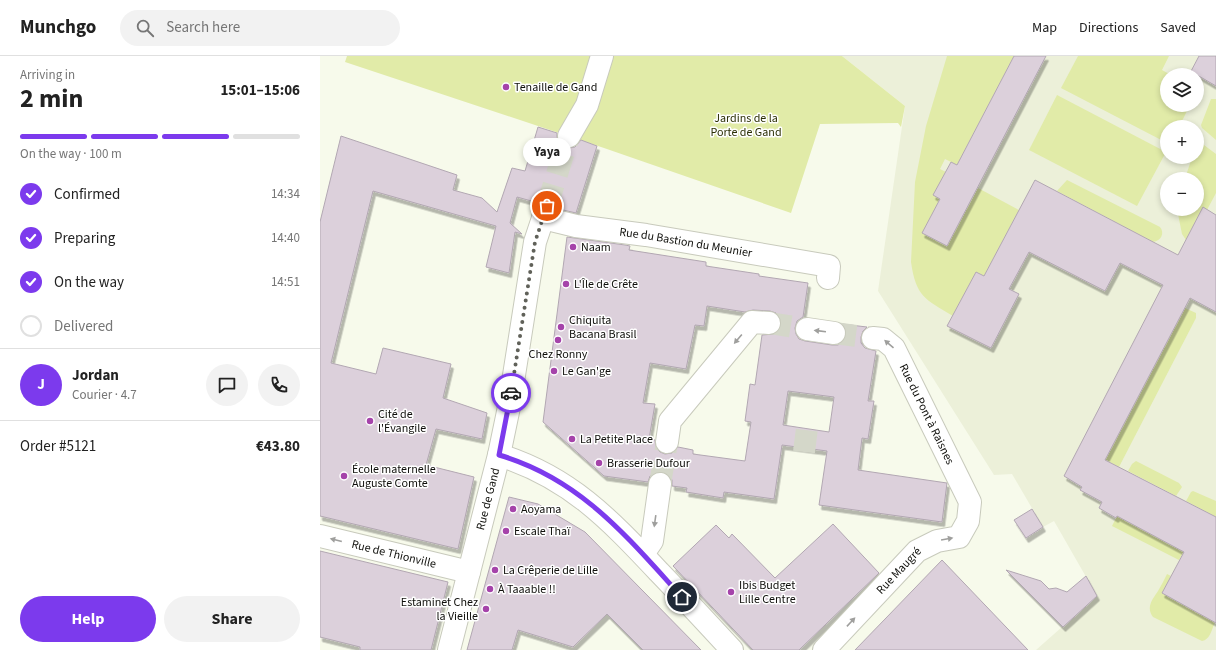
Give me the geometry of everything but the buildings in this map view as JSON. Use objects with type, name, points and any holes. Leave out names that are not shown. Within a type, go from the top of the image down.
[{"type":"street","points":[[569,136],[587,105],[602,56]]},
{"type":"street","name":"Rue du Bastion du Meunier","points":[[545,212],[576,226],[646,235],[828,272]]},
{"type":"street","name":"Rue de Gand","points":[[449,650],[499,455],[509,407],[535,242],[545,212]]},
{"type":"street","points":[[667,442],[670,421],[752,322],[769,324]]},
{"type":"street","points":[[807,329],[834,333]]},
{"type":"street","name":"Rue du Pont à Raisnes","points":[[873,338],[883,339],[894,348],[970,502]]},
{"type":"street","points":[[499,455],[520,461],[544,472],[576,493],[599,511],[643,554],[732,650]]},
{"type":"street","points":[[643,554],[652,541],[660,484]]},
{"type":"street","name":"Rue Maugré","points":[[824,650],[917,551],[937,541],[959,537],[968,521],[970,502]]},
{"type":"street","name":"Rue de Thionville","points":[[320,536],[469,572]]},
{"type":"shaded area","points":[[842,56],[1216,56],[1216,650],[1036,650],[1097,596],[1054,521],[1043,527],[1012,474],[994,475],[878,291],[905,106]]},
{"type":"green space","name":"Jardins de la Porte de Gand","points":[[347,56],[842,56],[905,106],[901,127],[898,123],[820,124],[791,213],[604,148],[345,62]]},
{"type":"green space","points":[[947,56],[1014,56],[957,165],[945,159],[940,169],[952,175],[933,195],[940,199],[923,233],[947,246],[978,188],[1019,210],[984,276],[976,272],[953,316],[923,296],[916,283],[911,262],[915,182],[926,126]]},
{"type":"green space","points":[[1078,56],[1169,56],[1163,68],[1160,68],[1160,112],[1186,112],[1182,120],[1160,120],[1160,139],[1061,88]]},
{"type":"green space","points":[[1057,95],[1160,149],[1160,163],[1137,206],[1029,150]]},
{"type":"green space","points":[[1211,99],[1216,99],[1216,140],[1204,130],[1203,120]]},
{"type":"green space","points":[[1204,145],[1216,154],[1216,193],[1204,214],[1204,172],[1187,172],[1190,164],[1204,164]]},
{"type":"green space","points":[[1067,180],[1160,227],[1162,234],[1160,238],[1153,242],[1057,191]]},
{"type":"green space","points":[[1178,216],[1203,216],[1186,240],[1182,234]]},
{"type":"green space","points":[[1185,308],[1196,313],[1196,318],[1119,467],[1105,460]]},
{"type":"green space","points":[[1136,461],[1179,483],[1182,487],[1176,496],[1128,471],[1132,464]]},
{"type":"green space","points":[[1193,491],[1216,501],[1216,517],[1186,501]]},
{"type":"green space","points":[[1117,516],[1184,551],[1179,560],[1112,526]]},
{"type":"green space","points":[[1167,574],[1171,576],[1162,593],[1215,622],[1207,639],[1202,641],[1153,617],[1150,607]]},
{"type":"tunnel","points":[[547,206],[569,136]]},
{"type":"tunnel","points":[[769,323],[807,329]]},
{"type":"tunnel","points":[[834,333],[873,338]]},
{"type":"tunnel","points":[[804,452],[807,428]]},
{"type":"tunnel","points":[[660,484],[667,442]]},
{"type":"way so far","points":[[511,393],[535,242],[547,206]]},
{"type":"place","name":"Tenaille de Gand","points":[[506,87]]},
{"type":"place","name":"Yaya","points":[[547,206]]},
{"type":"place","name":"Naam","points":[[573,247]]},
{"type":"place","name":"L'Île de Crête","points":[[566,284]]},
{"type":"place","name":"Chiquita Bacana Brasil","points":[[561,327]]},
{"type":"place","name":"Chez Ronny","points":[[558,340]]},
{"type":"place","name":"Le Gan'ge","points":[[554,371]]},
{"type":"place","name":"Cité de l'Évangile","points":[[370,421]]},
{"type":"place","name":"La Petite Place","points":[[572,439]]},
{"type":"place","name":"Brasserie Dufour","points":[[599,463]]},
{"type":"place","name":"École maternelle Auguste Comte","points":[[344,476]]},
{"type":"place","name":"Aoyama","points":[[513,509]]},
{"type":"place","name":"Escale Thaï","points":[[506,531]]},
{"type":"place","name":"La Crêperie de Lille","points":[[495,570]]},
{"type":"place","name":"À Taaable !!","points":[[490,589]]},
{"type":"place","name":"Ibis Budget Lille Centre","points":[[731,592]]},
{"type":"place","name":"Estaminet Chez la Vieille","points":[[486,609]]},
{"type":"route","points":[[511,393],[499,455],[520,461],[544,472],[576,493],[599,511],[620,531],[682,597]]}]
